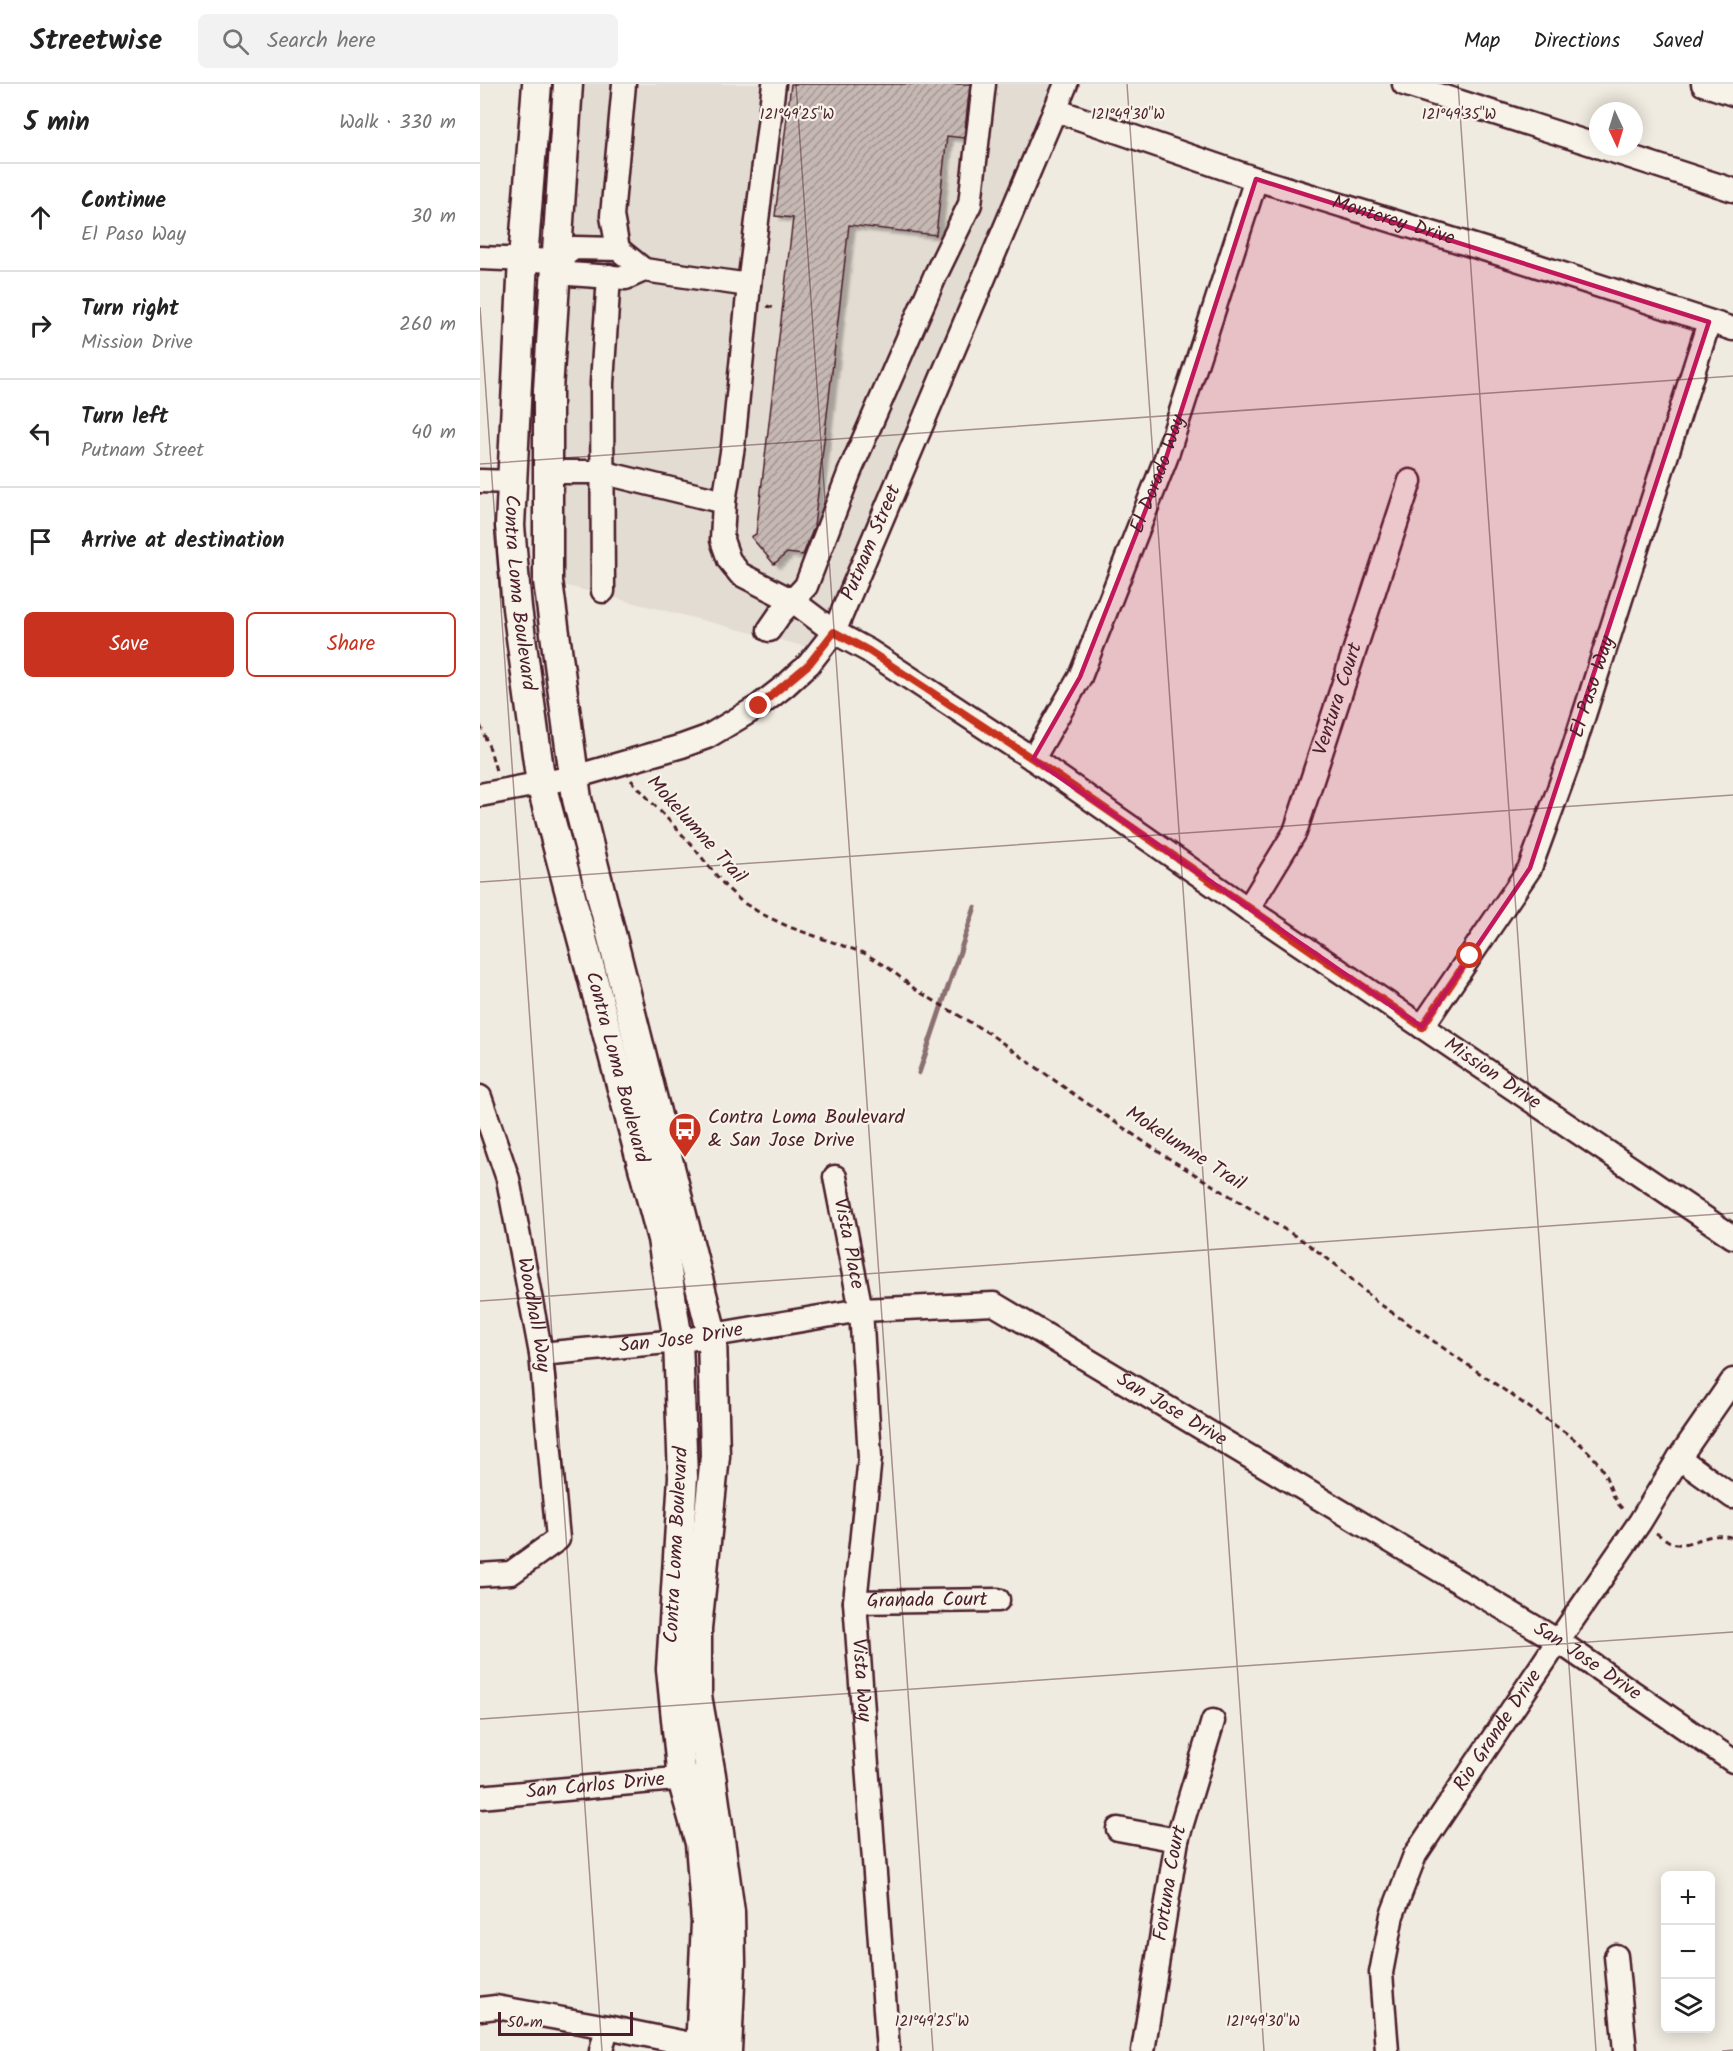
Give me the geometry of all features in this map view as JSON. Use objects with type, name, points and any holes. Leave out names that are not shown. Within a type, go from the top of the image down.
[{"type":"main road","name":"Contra Loma Boulevard","points":[[537,84],[523,259],[510,526],[517,608],[541,784],[662,1239],[678,1341],[683,1477],[671,1669],[682,1779],[700,1843],[713,2049]]},
{"type":"main road","name":"Contra Loma Boulevard","points":[[573,90],[548,390],[548,581],[577,799],[712,1334],[715,1456],[697,1628],[697,1696],[711,1775],[730,1912],[731,1962],[713,2049]]},
{"type":"street","points":[[618,249],[612,216],[624,84]]},
{"type":"street","name":"Mission Drive","points":[[774,84],[749,285],[733,446],[724,502],[722,540],[729,560],[740,574],[794,602],[834,632],[869,651],[1033,759],[1248,909],[1733,1237]]},
{"type":"street","points":[[769,630],[806,586],[850,471],[936,274],[970,204],[984,84]]},
{"type":"street","name":"Putnam Street","points":[[490,793],[574,777],[707,737],[734,723],[759,706],[809,664],[834,632],[1066,84]]},
{"type":"street","points":[[1404,84],[1589,144]]},
{"type":"street","points":[[1703,84],[1733,94]]},
{"type":"street","name":"Monterey Drive","points":[[1055,110],[1256,179],[1733,329]]},
{"type":"street","points":[[1627,156],[1733,190]]},
{"type":"street","name":"El Dorado Way","points":[[1033,759],[1080,677],[1166,458],[1256,179]]},
{"type":"street","points":[[480,258],[557,261],[574,248],[618,249],[644,270],[749,285]]},
{"type":"street","points":[[557,261],[569,274],[626,278],[644,270]]},
{"type":"street","points":[[603,591],[602,383],[609,276]]},
{"type":"street","name":"El Paso Way","points":[[1422,1027],[1530,868],[1572,753],[1709,322]]},
{"type":"street","points":[[547,472],[602,472],[724,502]]},
{"type":"street","points":[[480,481],[512,482]]},
{"type":"street","name":"Ventura Court","points":[[1248,909],[1295,832],[1410,481]]},
{"type":"street","name":"Woodhall Way","points":[[480,1097],[508,1179],[541,1354],[558,1539],[512,1573],[480,1575]]},
{"type":"street","name":"Vista Place","points":[[835,1177],[861,1310]]},
{"type":"street","name":"San Jose Drive","points":[[541,1354],[678,1341],[861,1310],[994,1304],[1558,1641],[1733,1761]]},
{"type":"street","name":"Vista Way","points":[[861,1310],[870,1457],[855,1602],[888,2051]]},
{"type":"street","name":"Rio Grande Drive","points":[[1387,2051],[1381,1973],[1392,1915],[1415,1855],[1733,1380]]},
{"type":"street","points":[[1679,1458],[1733,1497]]},
{"type":"street","name":"Granada Court","points":[[855,1602],[998,1600]]},
{"type":"street","name":"Fortuna Court","points":[[1143,2051],[1177,1840],[1213,1721]]},
{"type":"street","name":"San Carlos Drive","points":[[480,1797],[711,1775]]},
{"type":"street","points":[[1118,1828],[1177,1840]]},
{"type":"street","points":[[1616,1956],[1625,2051]]},
{"type":"street","points":[[480,2009],[496,2007],[713,2049]]},
{"type":"street","points":[[601,2051],[607,2027]]},
{"type":"path","points":[[480,725],[490,749],[490,793]]},
{"type":"path","name":"Mokelumne Trail","points":[[623,763],[634,785],[672,823],[742,903],[789,927],[864,953],[886,966],[916,990],[990,1034],[1165,1156],[1305,1242],[1336,1265],[1377,1302],[1587,1450],[1601,1468],[1616,1502],[1670,1542],[1676,1544],[1714,1535],[1733,1538]]},
{"type":"highlighted area","points":[[1256,179],[1709,322],[1530,868],[1422,1027],[1033,759],[1080,677],[1166,458]]},
{"type":"shaded area","points":[[568,84],[1066,84],[819,650],[548,581]]},
{"type":"building","points":[[791,84],[970,84],[964,138],[947,136],[936,235],[849,225],[814,527],[803,555],[787,553],[774,564],[751,537],[756,534],[793,218],[775,216]]},
{"type":"waterway","points":[[919,1073],[975,907]]},
{"type":"place","name":"Contra Loma Boulevard & San Jose Drive","points":[[685,1158]]},
{"type":"route","points":[[759,706],[809,664],[834,632],[869,651],[1033,759],[1422,1027],[1470,956]]}]
